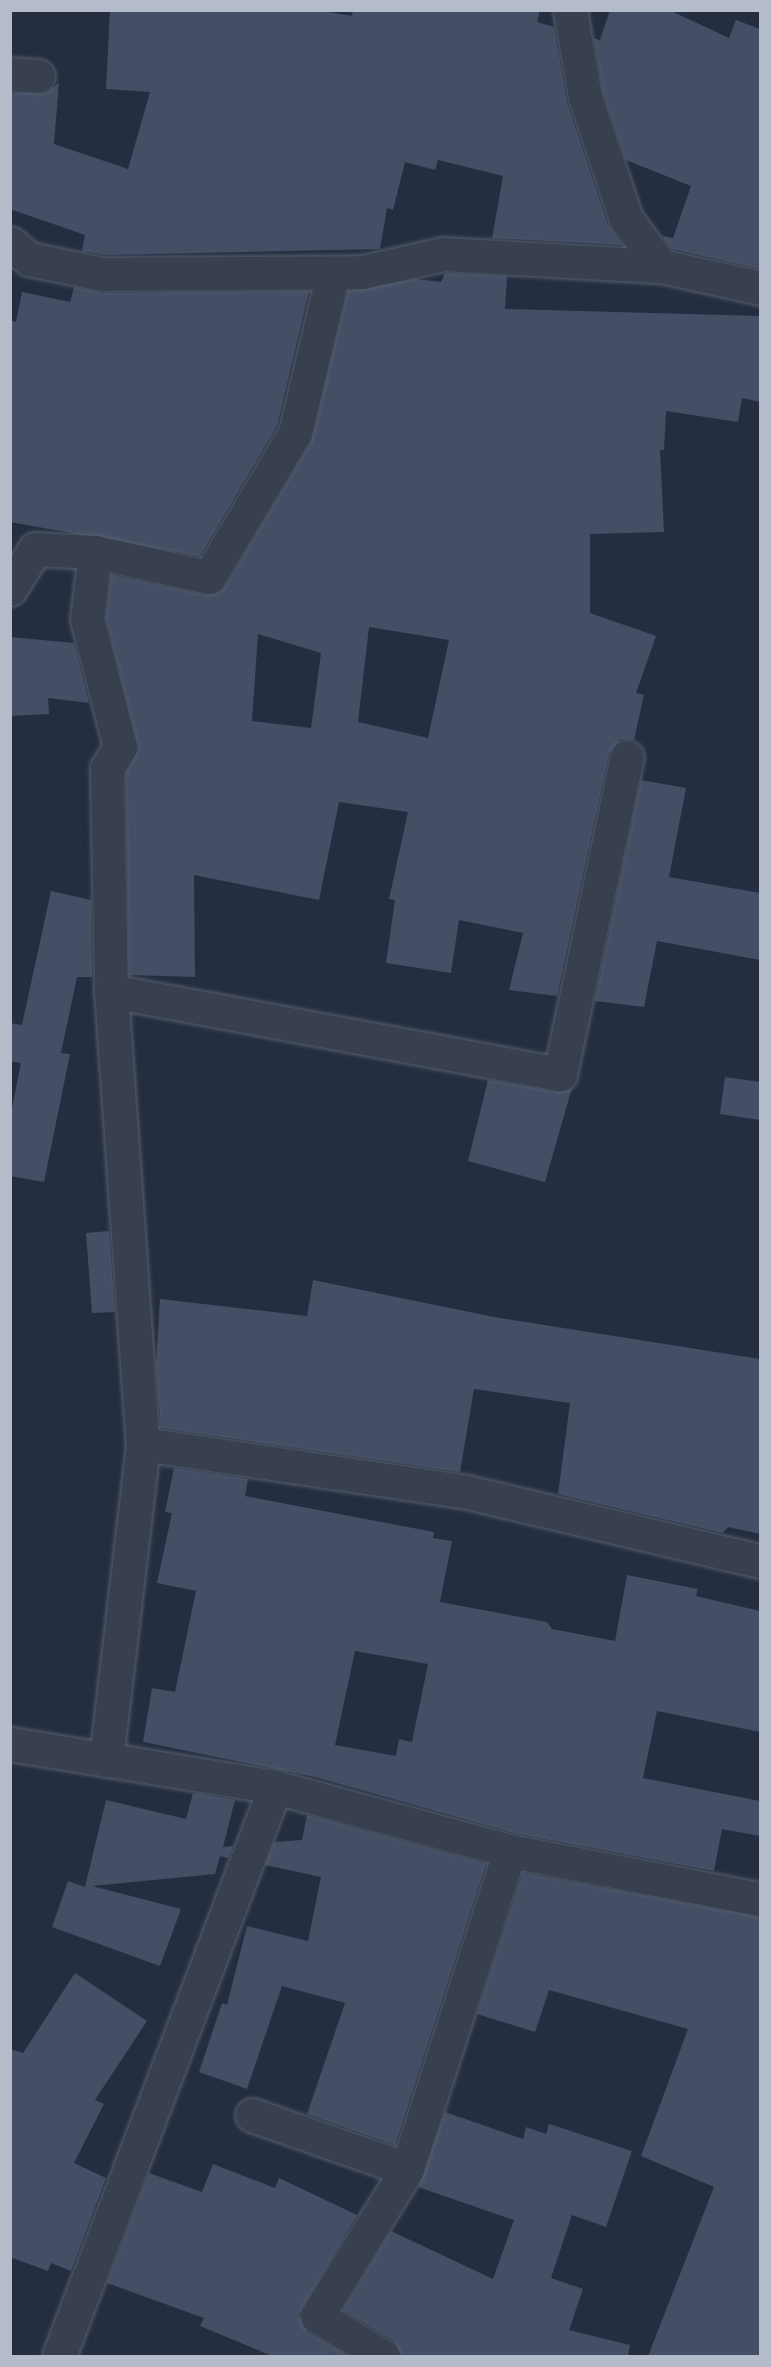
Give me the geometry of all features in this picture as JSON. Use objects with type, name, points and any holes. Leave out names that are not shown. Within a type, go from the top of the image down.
[{"type":"street","points":[[580,17],[602,160],[626,219],[661,266]]},
{"type":"street","points":[[10,243],[29,259],[103,274],[362,272],[443,254],[661,266],[760,288]]},
{"type":"street","points":[[10,589],[35,549],[95,552],[209,577],[295,433],[333,273]]},
{"type":"street","points":[[95,552],[87,619],[120,747],[107,768],[111,991],[143,1444],[106,1760]]},
{"type":"street","points":[[111,991],[560,1074],[627,757]]},
{"type":"street","points":[[143,1444],[467,1492],[760,1562]]},
{"type":"street","points":[[10,1744],[275,1787],[510,1851],[760,1899]]},
{"type":"street","points":[[59,2356],[275,1787]]},
{"type":"street","points":[[383,2356],[317,2316],[407,2169],[510,1851]]},
{"type":"street","points":[[252,2115],[407,2169]]},
{"type":"building","points":[[110,10],[317,10],[352,16],[353,10],[540,10],[537,22],[554,27],[567,103],[608,225],[622,245],[492,238],[503,176],[438,160],[435,170],[405,162],[393,210],[387,208],[380,249],[105,255],[82,251],[85,235],[10,209],[10,93],[46,93],[59,83],[54,144],[128,169],[150,92],[106,89]]},
{"type":"building","points":[[610,10],[669,10],[729,38],[736,20],[760,29],[760,269],[672,249],[662,236],[673,238],[691,186],[626,160],[603,92],[594,38],[600,40]]},
{"type":"building","points":[[445,273],[507,276],[505,309],[760,316],[760,402],[742,398],[738,422],[666,411],[664,450],[660,450],[664,532],[590,534],[590,613],[656,636],[636,693],[644,695],[634,740],[621,739],[609,753],[557,996],[509,990],[523,933],[459,920],[451,973],[386,963],[395,900],[389,899],[408,812],[339,802],[319,900],[194,875],[195,977],[129,975],[126,773],[139,749],[106,618],[111,575],[205,595],[225,587],[311,442],[348,291],[416,279],[441,282]],"holes":[[[369,627],[449,640],[428,738],[358,722]],[[258,634],[321,653],[311,728],[252,721]]]},
{"type":"building","points":[[74,287],[103,293],[309,291],[277,426],[200,556],[10,522],[10,320],[16,322],[22,292],[70,302]]},
{"type":"building","points":[[10,637],[74,643],[89,703],[48,698],[49,714],[10,716]]},
{"type":"building","points":[[641,780],[686,788],[669,877],[760,893],[760,960],[657,941],[644,1007],[595,1001]]},
{"type":"building","points":[[51,891],[91,900],[92,977],[77,977],[61,1053],[70,1054],[44,1182],[10,1176],[10,1118],[21,1063],[10,1061],[10,1023],[22,1025]]},
{"type":"building","points":[[725,1077],[760,1082],[760,1120],[720,1114]]},
{"type":"building","points":[[488,1080],[557,1092],[572,1088],[545,1182],[468,1161]]},
{"type":"building","points":[[109,1231],[115,1312],[92,1313],[86,1233]]},
{"type":"building","points":[[313,1280],[494,1317],[760,1359],[760,1534],[728,1527],[723,1533],[558,1494],[570,1403],[474,1389],[460,1472],[161,1428],[156,1366],[160,1299],[307,1316]]},
{"type":"building","points":[[174,1468],[248,1479],[245,1496],[434,1532],[433,1538],[452,1541],[440,1602],[547,1622],[552,1629],[615,1641],[627,1575],[698,1589],[696,1596],[760,1611],[760,1732],[657,1711],[643,1778],[760,1801],[760,1836],[722,1829],[714,1871],[514,1833],[315,1777],[143,1742],[152,1688],[175,1692],[196,1591],[157,1583],[172,1513],[165,1512]],"holes":[[[355,1651],[428,1664],[412,1742],[399,1739],[396,1756],[335,1745]]]},
{"type":"building","points":[[193,1793],[235,1800],[223,1847],[233,1846],[228,1858],[220,1856],[215,1874],[92,1886],[181,1909],[160,1966],[52,1927],[68,1881],[85,1887],[106,1800],[186,1819]]},
{"type":"building","points":[[307,1815],[486,1864],[395,2145],[307,2114],[345,2003],[282,1986],[247,2089],[199,2072],[222,2003],[227,2005],[247,1926],[308,1941],[321,1877],[265,1865],[274,1842],[302,1840]]},
{"type":"building","points":[[523,1873],[760,1917],[760,2356],[648,2356],[714,2187],[641,2156],[688,2029],[549,1990],[535,2032],[477,2014]]},
{"type":"building","points":[[75,1973],[147,2021],[95,2100],[104,2104],[74,2163],[106,2178],[71,2271],[51,2263],[48,2271],[10,2257],[10,2049],[23,2053]]},
{"type":"building","points":[[445,2112],[523,2139],[526,2127],[546,2134],[549,2124],[632,2151],[606,2227],[572,2215],[551,2278],[583,2289],[569,2330],[630,2345],[628,2356],[402,2356],[393,2340],[343,2310],[391,2231],[493,2279],[514,2220],[418,2187]]},
{"type":"building","points":[[213,2164],[275,2188],[279,2178],[357,2215],[298,2315],[307,2332],[348,2356],[272,2356],[200,2326],[204,2318],[107,2283],[149,2173],[202,2192]]}]
